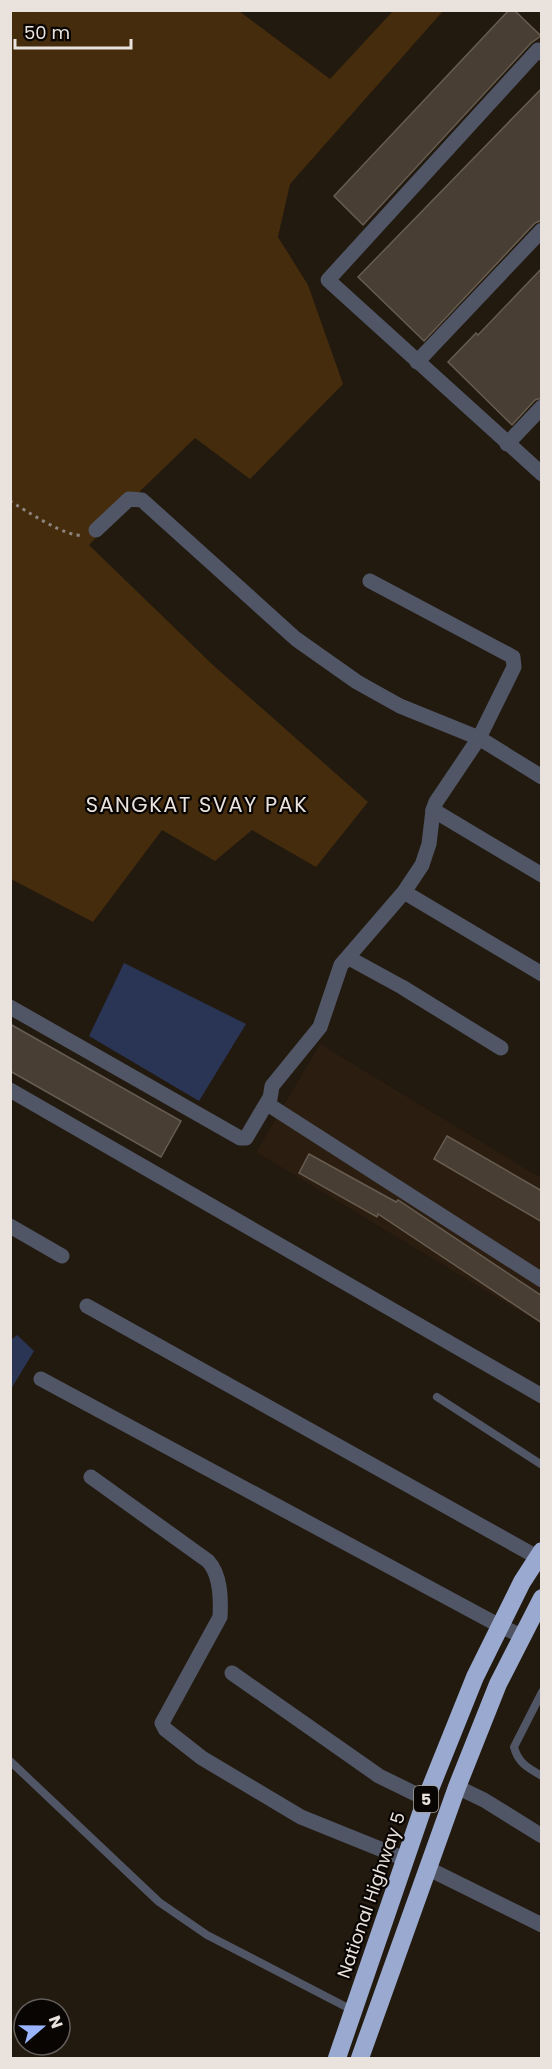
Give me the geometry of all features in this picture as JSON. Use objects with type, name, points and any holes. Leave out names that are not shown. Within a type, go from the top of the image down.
[{"type":"highway","name":"National Highway 5","points":[[337,2058],[426,1798],[475,1677],[539,1554]]},
{"type":"highway","name":"5","points":[[360,2058],[457,1787],[498,1684],[542,1598]]},
{"type":"street","points":[[542,53],[538,50],[328,280],[542,474]]},
{"type":"street","points":[[417,362],[542,230]]},
{"type":"street","points":[[507,444],[542,407]]},
{"type":"street","points":[[96,530],[129,499],[142,500],[296,639],[348,676],[400,706],[479,738],[542,777]]},
{"type":"street","points":[[370,580],[514,659],[514,667],[479,738],[436,801],[422,865],[404,892],[341,965],[320,1027],[272,1086],[269,1105],[542,1280]]},
{"type":"street","points":[[433,810],[542,875]]},
{"type":"street","points":[[404,892],[542,974]]},
{"type":"street","points":[[349,958],[402,987],[501,1048]]},
{"type":"street","points":[[10,1006],[240,1138],[246,1137],[269,1099]]},
{"type":"street","points":[[10,1090],[542,1396]]},
{"type":"street","points":[[10,1226],[62,1256]]},
{"type":"street","points":[[87,1306],[539,1554]]},
{"type":"street","points":[[41,1379],[522,1636]]},
{"type":"street","points":[[91,1477],[208,1561],[217,1580],[221,1604],[220,1617],[162,1723],[165,1729],[202,1758],[301,1817],[405,1859]]},
{"type":"street","points":[[232,1673],[379,1776],[426,1798]]},
{"type":"street","points":[[457,1787],[484,1800],[542,1836]]},
{"type":"street","points":[[427,1868],[542,1925]]},
{"type":"lane","points":[[437,1397],[542,1465]]},
{"type":"lane","points":[[542,1692],[514,1747],[521,1763],[542,1776]]},
{"type":"lane","points":[[10,1761],[159,1902],[207,1935],[354,2011]]},
{"type":"path","points":[[10,501],[39,518],[80,536]]},
{"type":"shaded area","points":[[10,11],[239,11],[330,79],[393,11],[443,11],[290,184],[278,237],[308,285],[343,384],[250,479],[195,438],[132,499],[89,545],[214,666],[368,802],[316,867],[252,830],[215,861],[162,830],[93,922],[11,879]]},
{"type":"shaded area","points":[[320,1044],[541,1178],[541,1324],[256,1152]]},
{"type":"water","points":[[124,963],[246,1024],[199,1101],[89,1036]]},
{"type":"water","points":[[17,1335],[34,1351],[11,1389],[11,1340]]},
{"type":"building","points":[[509,10],[514,10],[541,36],[531,43],[363,225],[334,196]]},
{"type":"building","points":[[542,88],[542,220],[535,223],[424,341],[358,277]]},
{"type":"building","points":[[542,268],[542,398],[535,400],[512,425],[448,362],[476,333],[478,335]]},
{"type":"building","points":[[10,1024],[181,1121],[161,1157],[10,1071]]},
{"type":"building","points":[[447,1136],[542,1191],[542,1222],[434,1159]]},
{"type":"building","points":[[309,1154],[396,1202],[398,1200],[542,1296],[542,1323],[378,1214],[377,1217],[299,1173]]},
{"type":"district","name":"SANGKAT SVAY PAK","points":[[197,804]]}]
